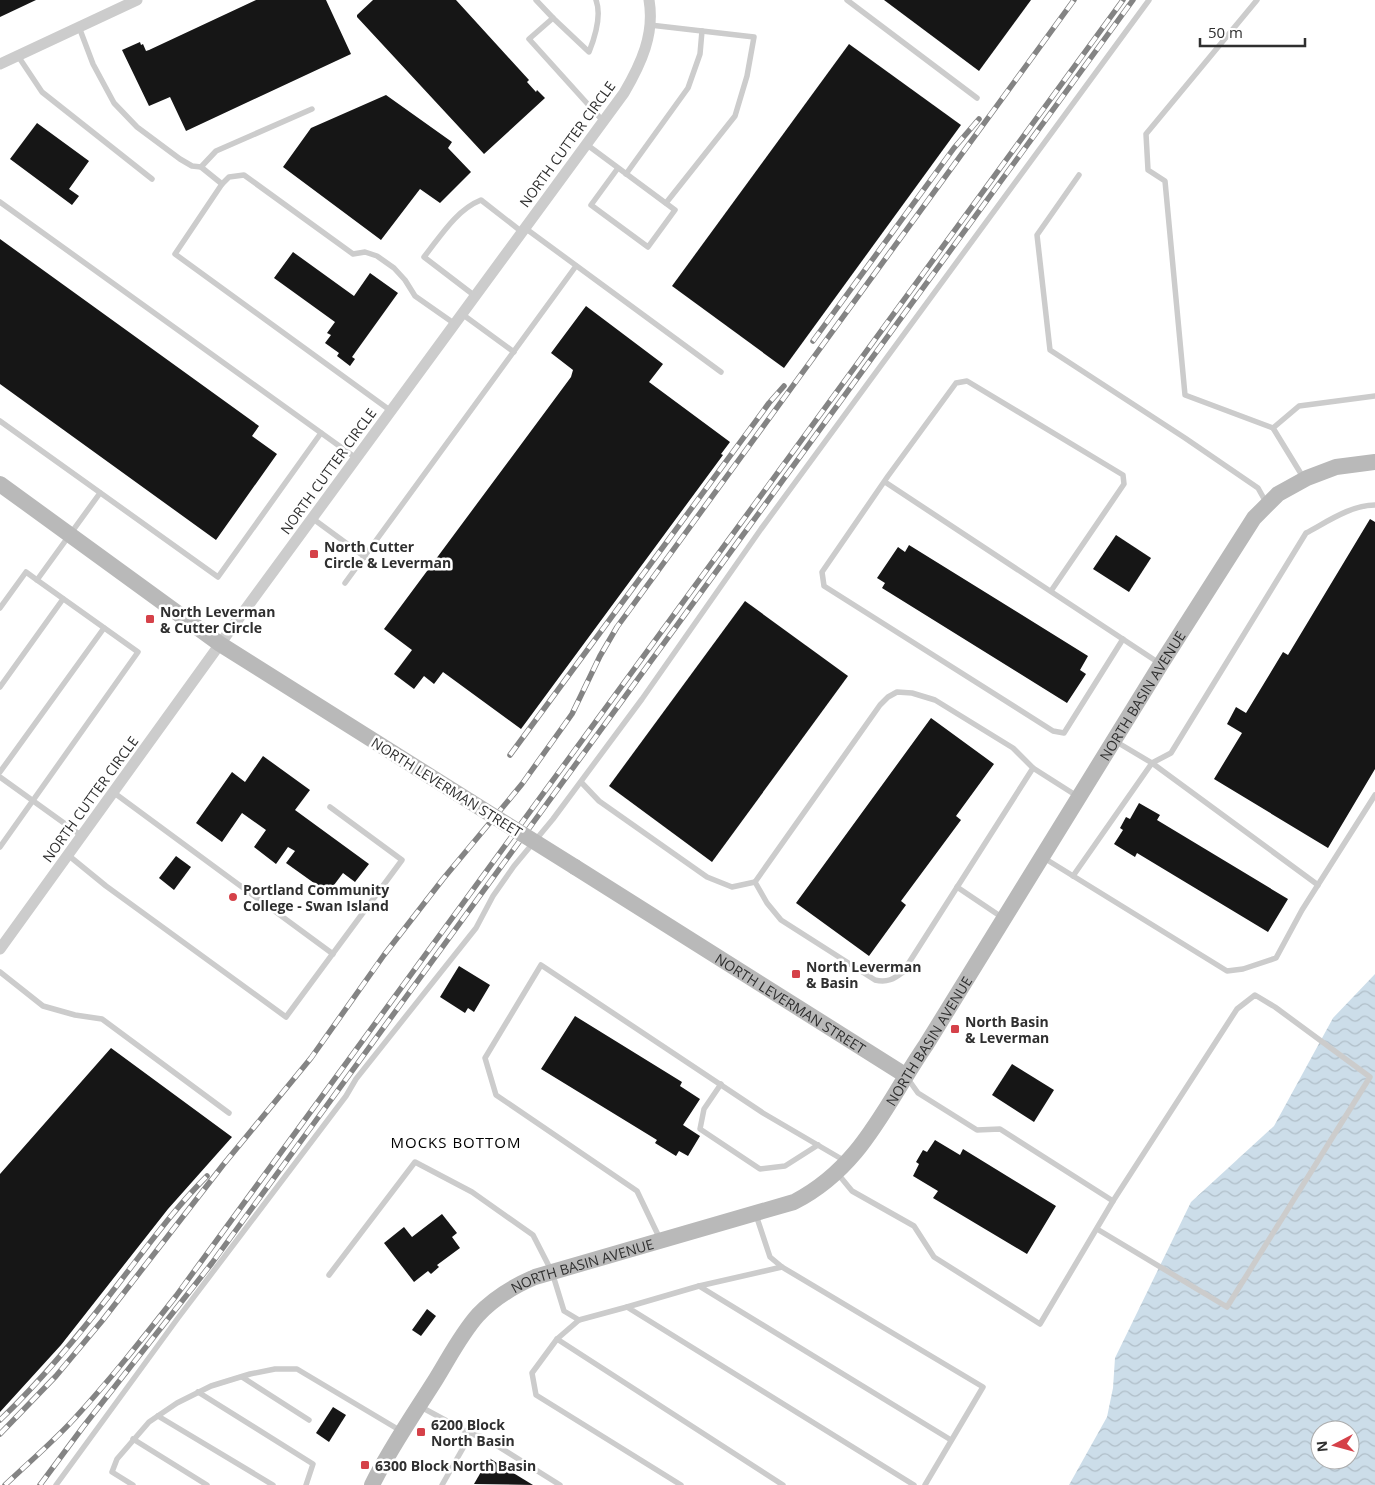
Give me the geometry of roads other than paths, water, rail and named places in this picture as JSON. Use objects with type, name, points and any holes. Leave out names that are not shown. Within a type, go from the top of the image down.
[{"type":"street","points":[[0,64],[137,0]]},
{"type":"street","name":"NORTH CUTTER CIRCLE","points":[[0,949],[220,644],[603,122],[636,73],[646,49],[650,25],[649,0]]},
{"type":"street","name":"NORTH BASIN AVENUE","points":[[372,1485],[462,1337],[478,1315],[510,1290],[529,1280],[552,1272],[794,1202],[825,1183],[842,1167],[875,1126],[1161,664],[1254,518],[1278,494],[1305,479],[1336,468],[1375,462]]},
{"type":"street","name":"NORTH LEVERMAN STREET","points":[[0,484],[220,644],[905,1075]]},
{"type":"lane","points":[[536,0],[589,52],[595,38],[598,17],[596,0]]},
{"type":"lane","points":[[847,0],[977,98]]},
{"type":"lane","points":[[56,1485],[178,1318],[346,1096],[356,1079],[476,928],[493,896],[514,866],[554,819],[642,700],[761,529],[1149,0]]},
{"type":"lane","points":[[1257,0],[1146,134],[1148,170],[1165,181],[1185,395],[1273,428],[1305,479]]},
{"type":"lane","points":[[553,18],[529,38],[603,122]]},
{"type":"lane","points":[[650,25],[754,37],[747,76],[734,116],[666,204]]},
{"type":"lane","points":[[79,26],[93,64],[114,102],[137,127],[180,159],[192,166],[201,167],[222,184]]},
{"type":"lane","points":[[626,174],[688,88],[700,54],[702,31]]},
{"type":"lane","points":[[18,56],[42,92],[152,179]]},
{"type":"lane","points":[[201,167],[216,151],[312,108]]},
{"type":"lane","points":[[586,144],[675,210],[648,247],[591,205],[618,168]]},
{"type":"lane","points":[[391,411],[175,254],[222,184],[229,177],[244,175],[353,254],[364,252],[377,256],[405,280],[414,296],[514,352]]},
{"type":"lane","points":[[1080,175],[1036,235],[1050,350],[1258,488],[1267,504]]},
{"type":"lane","points":[[475,296],[424,257],[449,225],[471,204],[481,200],[576,266],[721,372]]},
{"type":"lane","points":[[0,202],[356,458]]},
{"type":"lane","points":[[345,583],[576,266]]},
{"type":"lane","points":[[1051,591],[1124,484],[1124,476],[967,381],[956,383],[822,572],[824,586],[1053,731],[1064,733],[1123,639]]},
{"type":"lane","points":[[1273,428],[1300,406],[1375,396]]},
{"type":"lane","points":[[0,421],[218,578],[321,433]]},
{"type":"lane","points":[[885,482],[1161,664]]},
{"type":"lane","points":[[37,580],[100,493]]},
{"type":"lane","points":[[1074,876],[1152,763],[1171,753],[1306,533],[1339,516],[1367,505],[1375,505]]},
{"type":"lane","points":[[312,518],[365,557]]},
{"type":"lane","points":[[0,608],[26,572],[138,652],[0,847]]},
{"type":"lane","points":[[0,687],[63,599]]},
{"type":"lane","points":[[0,772],[104,628]]},
{"type":"lane","points":[[581,782],[604,805],[707,877],[732,887],[755,882],[880,705],[897,692],[912,693],[935,700],[1013,748],[1033,768],[1079,797]]},
{"type":"lane","points":[[1114,741],[1152,763],[1318,885]]},
{"type":"lane","points":[[755,882],[767,903],[781,920],[875,980],[895,979],[903,972],[1033,768]]},
{"type":"lane","points":[[0,777],[82,836]]},
{"type":"lane","points":[[113,792],[333,954]]},
{"type":"lane","points":[[1042,857],[1227,971],[1243,969],[1276,958],[1318,885],[1375,796]]},
{"type":"lane","points":[[68,855],[106,886],[286,1017],[402,860],[330,806]]},
{"type":"lane","points":[[957,888],[1004,918]]},
{"type":"lane","points":[[660,1241],[637,1191],[496,1095],[485,1058],[541,965],[763,1112],[818,1145],[842,1167],[852,1191],[914,1226],[934,1257],[1040,1324],[1097,1229],[1114,1201],[1237,1009],[1255,995],[1276,1007],[1370,1077],[1226,1307],[1097,1229]]},
{"type":"lane","points":[[0,972],[43,1006],[74,1015],[102,1019],[228,1113]]},
{"type":"lane","points":[[905,1075],[918,1093],[977,1130],[1000,1129],[1114,1201]]},
{"type":"lane","points":[[721,1084],[704,1109],[700,1129],[760,1169],[785,1166],[818,1145]]},
{"type":"lane","points":[[329,1276],[415,1162],[472,1192],[534,1235],[552,1272],[564,1311],[579,1320]]},
{"type":"lane","points":[[755,1213],[770,1257],[782,1267],[983,1387],[924,1485]]},
{"type":"lane","points":[[681,1485],[536,1395],[532,1373],[557,1339],[579,1320],[699,1286],[782,1267]]},
{"type":"lane","points":[[699,1286],[951,1440]]},
{"type":"lane","points":[[627,1307],[914,1485]]},
{"type":"lane","points":[[557,1339],[783,1485]]},
{"type":"lane","points":[[133,1485],[112,1472],[117,1460],[149,1422],[176,1403],[211,1386],[275,1369],[297,1369],[403,1432]]},
{"type":"lane","points":[[242,1377],[309,1420]]},
{"type":"lane","points":[[198,1392],[314,1464],[306,1485]]},
{"type":"lane","points":[[419,1406],[471,1434],[483,1437],[560,1485]]},
{"type":"lane","points":[[158,1416],[273,1485]]},
{"type":"lane","points":[[442,1485],[471,1434]]},
{"type":"lane","points":[[133,1439],[207,1485]]},
{"type":"water","points":[[1375,974],[1375,1485],[1069,1485],[1107,1417],[1113,1388],[1115,1358],[1191,1202],[1274,1126],[1333,1018]]},
{"type":"railway","points":[[0,1434],[56,1376],[102,1321],[223,1165],[311,1058],[384,955],[443,879],[522,784],[572,714],[600,656],[617,627],[1074,0]]},
{"type":"railway","points":[[5,1485],[74,1419],[126,1359],[176,1296],[1123,0]]},
{"type":"railway","points":[[40,1485],[83,1427],[212,1263],[1133,0]]},
{"type":"railway","points":[[813,341],[954,148],[979,119]]},
{"type":"railway","points":[[510,755],[769,403],[784,386]]},
{"type":"railway","points":[[0,1420],[64,1352],[173,1213],[207,1176]]},
{"type":"place","name":"North Cutter Circle & Leverman","points":[[314,554]]},
{"type":"place","name":"North Leverman & Cutter Circle","points":[[150,619]]},
{"type":"place","name":"Portland Community College - Swan Island","points":[[233,897]]},
{"type":"place","name":"North Leverman & Basin","points":[[796,974]]},
{"type":"place","name":"North Basin & Leverman","points":[[955,1029]]},
{"type":"place","name":"6200 Block North Basin","points":[[421,1432]]},
{"type":"place","name":"6300 Block North Basin","points":[[365,1465]]},
{"type":"district","name":"MOCKS BOTTOM","points":[[456,1142]]}]
